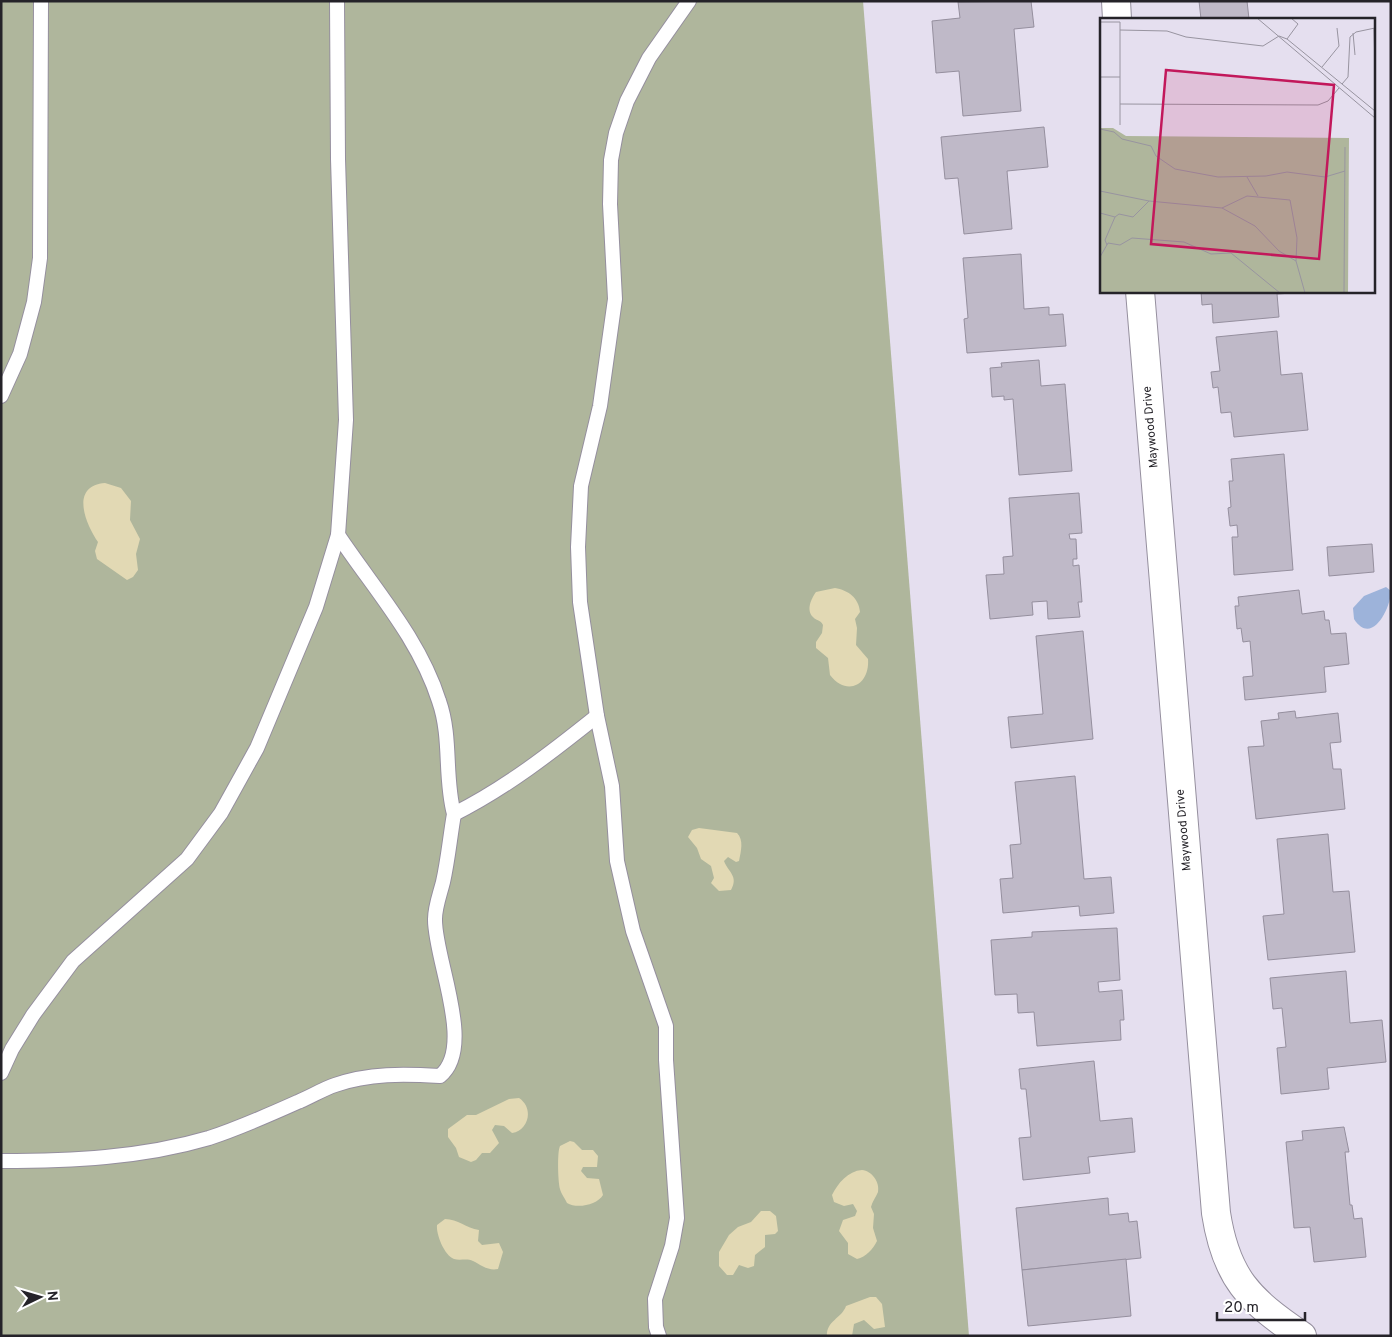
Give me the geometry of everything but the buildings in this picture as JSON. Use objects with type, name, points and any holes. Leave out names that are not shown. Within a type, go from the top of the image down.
[{"type":"street","points":[[1116,1],[1117,18]]},
{"type":"street","name":"Maywood Drive","points":[[1140,292],[1216,1213],[1221,1243],[1226,1257],[1244,1288],[1270,1314],[1302,1336]]},
{"type":"lane","points":[[1,396],[20,354],[34,302],[40,258],[41,1]]},
{"type":"lane","points":[[1,1073],[33,1015],[73,961],[187,859],[221,813],[257,748],[316,607],[338,535],[346,420],[337,150],[337,1]]},
{"type":"lane","points":[[659,1336],[656,1327],[655,1299],[672,1246],[677,1218],[666,1060],[666,1026],[633,931],[617,861],[612,786],[597,716],[580,602],[578,547],[581,486],[600,406],[615,299],[610,204],[611,160],[616,133],[628,101],[649,58],[689,1]]},
{"type":"lane","points":[[1,1162],[80,1160],[152,1150],[208,1138],[259,1119],[333,1085],[384,1074],[440,1076],[448,1070],[452,1062],[453,1019],[451,995],[436,939],[435,917],[454,814],[450,799],[446,728],[431,678],[398,618],[338,535]]},
{"type":"lane","points":[[454,814],[485,798],[552,752],[597,716]]},
{"type":"green space","points":[[1,1],[863,1],[969,1336],[1,1336]]},
{"type":"sand","points":[[105,483],[121,488],[131,501],[130,520],[140,539],[136,554],[138,570],[133,577],[127,580],[97,559],[95,551],[98,542],[85,516],[84,498],[87,491],[94,486]]},
{"type":"sand","points":[[835,588],[852,596],[859,607],[860,612],[855,619],[857,628],[856,645],[868,659],[868,668],[865,676],[856,685],[843,685],[837,682],[830,675],[828,658],[816,648],[816,642],[822,633],[823,625],[811,614],[811,601],[816,592]]},
{"type":"sand","points":[[699,828],[737,833],[741,839],[739,861],[736,862],[728,857],[724,861],[734,881],[731,890],[719,891],[711,883],[714,878],[711,866],[701,859],[697,848],[688,837],[692,830]]},
{"type":"sand","points":[[519,1098],[527,1107],[528,1113],[526,1123],[522,1128],[512,1133],[504,1126],[495,1125],[492,1130],[499,1143],[490,1153],[482,1153],[476,1160],[471,1162],[459,1157],[456,1148],[448,1137],[448,1129],[467,1115],[476,1115],[509,1099]]},
{"type":"sand","points":[[570,1141],[574,1142],[582,1150],[593,1150],[598,1156],[597,1167],[583,1167],[581,1171],[587,1178],[599,1179],[603,1195],[592,1204],[571,1205],[567,1203],[561,1191],[558,1174],[559,1149],[560,1146]]},
{"type":"sand","points":[[862,1170],[869,1172],[878,1184],[878,1192],[871,1207],[874,1214],[873,1228],[877,1241],[869,1252],[857,1259],[848,1254],[848,1243],[839,1231],[843,1220],[855,1216],[857,1211],[853,1204],[844,1206],[834,1202],[832,1195],[844,1178]]},
{"type":"sand","points":[[761,1211],[770,1211],[776,1216],[778,1231],[775,1234],[765,1235],[765,1247],[755,1255],[754,1266],[748,1268],[739,1265],[733,1275],[727,1275],[719,1266],[719,1252],[729,1235],[738,1227],[751,1222]]},
{"type":"sand","points":[[445,1219],[454,1220],[479,1230],[478,1241],[482,1245],[499,1243],[503,1252],[498,1269],[488,1268],[471,1260],[456,1260],[450,1257],[441,1244],[437,1229],[437,1225]]},
{"type":"sand","points":[[870,1297],[876,1297],[882,1304],[885,1327],[874,1329],[864,1320],[854,1324],[852,1336],[827,1336],[829,1327],[846,1306]]},
{"type":"water","points":[[1386,587],[1391,591],[1390,598],[1388,606],[1379,622],[1374,627],[1367,629],[1361,626],[1354,619],[1353,608],[1364,596]]}]
